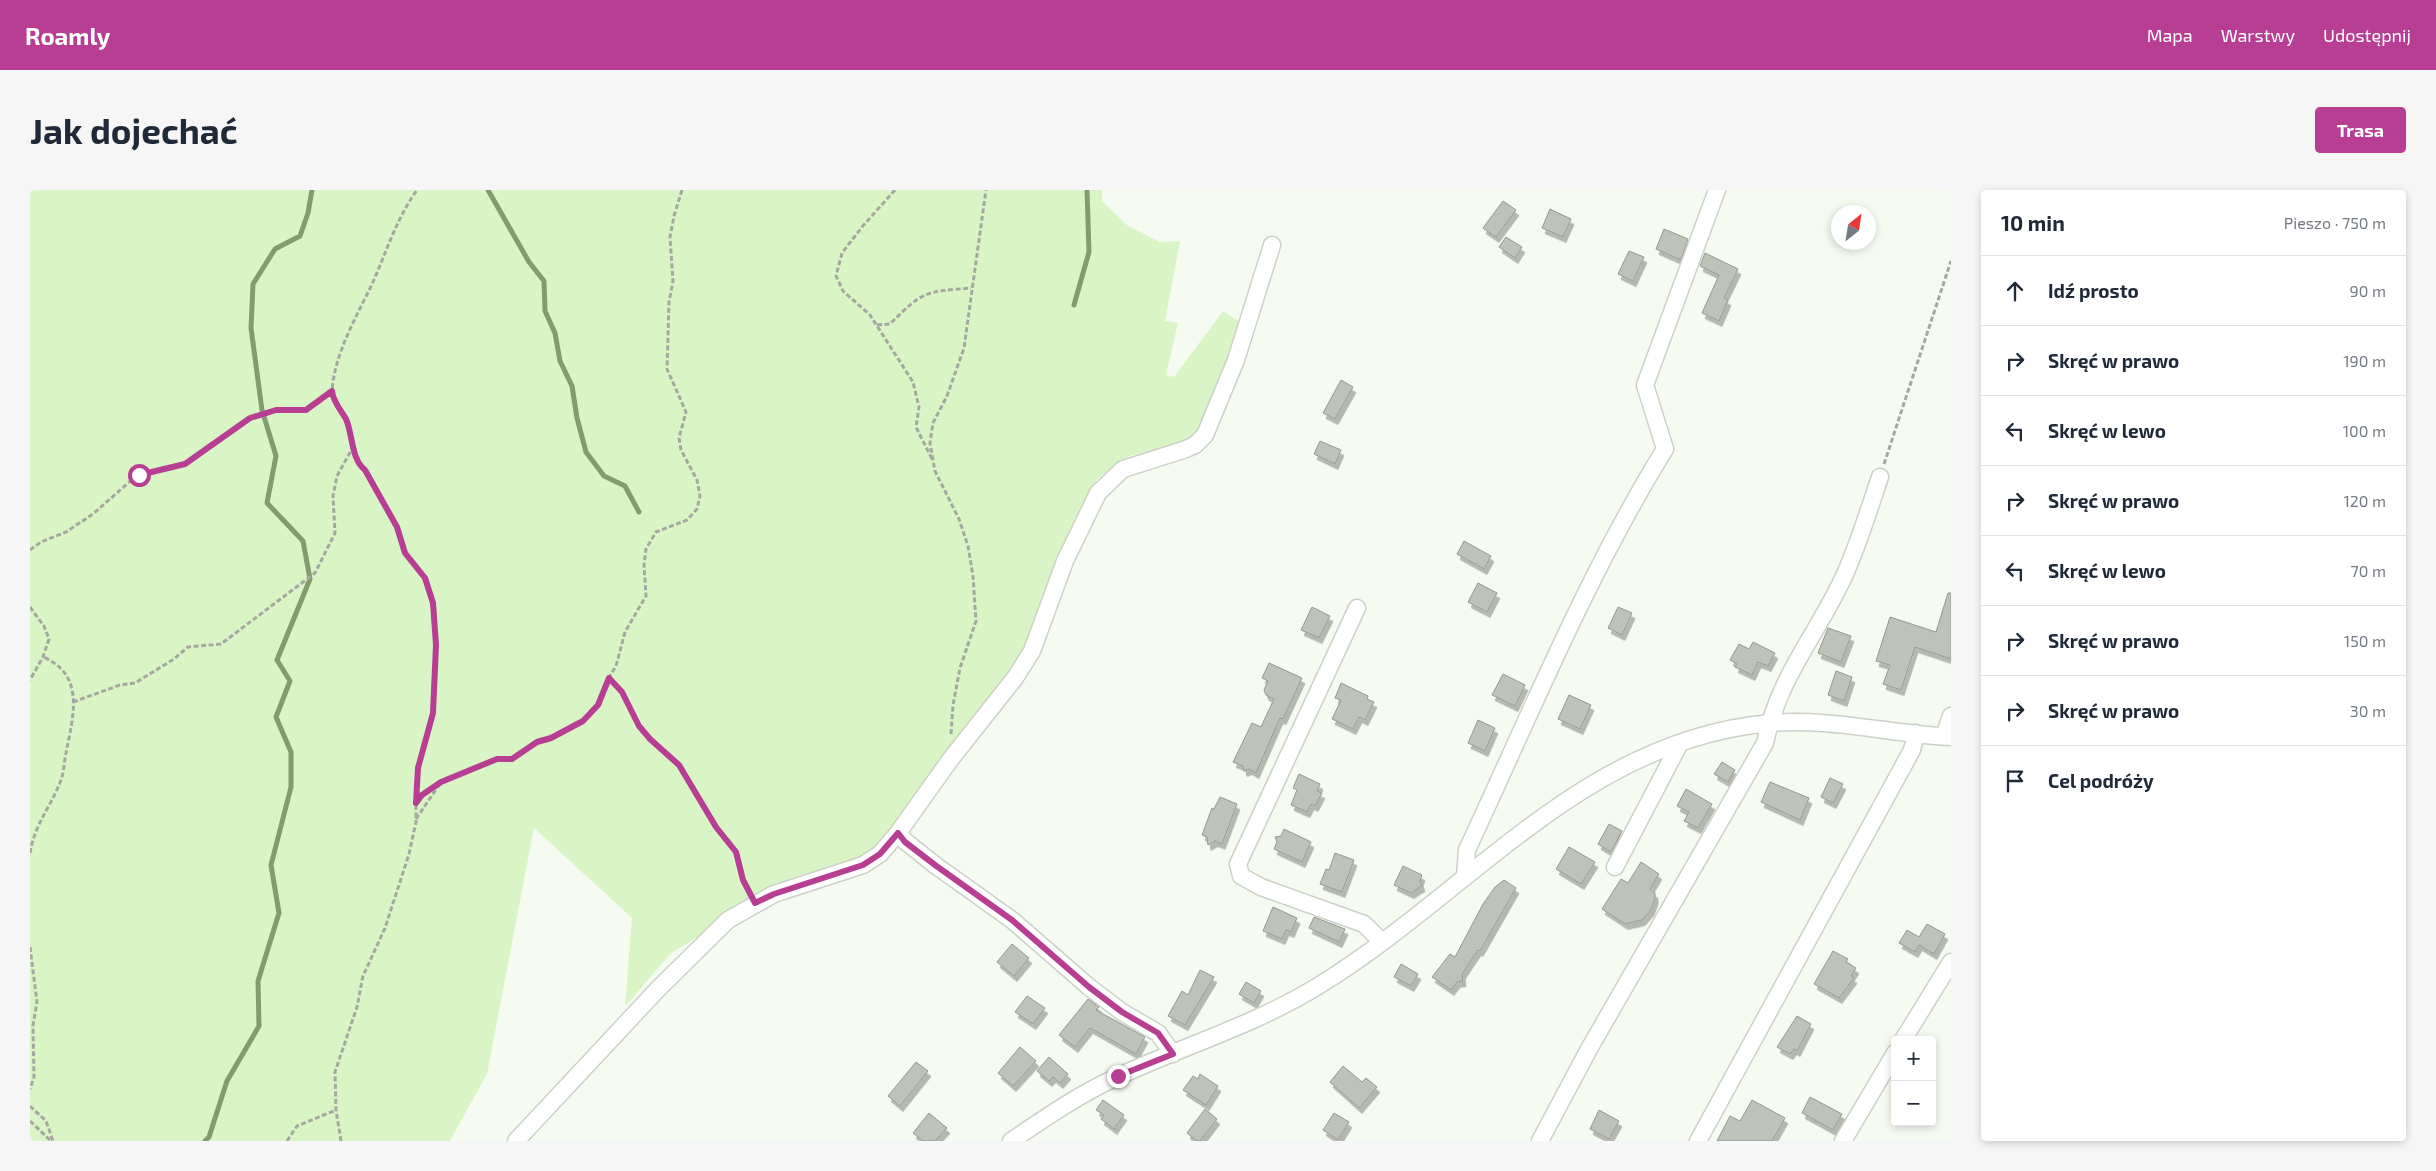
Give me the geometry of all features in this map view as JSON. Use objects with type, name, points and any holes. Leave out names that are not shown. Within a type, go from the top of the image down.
[{"type":"street","points":[[1465,877],[1467,850],[1587,592],[1639,492],[1666,449],[1644,385],[1718,190]]},
{"type":"street","points":[[516,1141],[704,941],[728,920],[755,903],[774,894],[863,865],[880,854],[898,833],[950,760],[1015,678],[1032,650],[1065,561],[1098,493],[1123,470],[1186,449],[1195,445],[1205,435],[1236,360],[1272,245]]},
{"type":"street","points":[[1540,1141],[1589,1049],[1765,743],[1769,724],[1788,673],[1845,574],[1880,477]]},
{"type":"street","points":[[1357,608],[1238,864],[1241,876],[1261,886],[1364,924],[1382,942]]},
{"type":"street","points":[[1011,1141],[1083,1094],[1118,1076],[1277,1009],[1333,976],[1382,942],[1520,832],[1594,782],[1638,759],[1680,743],[1722,731],[1769,724],[1804,722],[1845,724],[1948,737],[1951,716]]},
{"type":"street","points":[[1698,1141],[1912,750],[1916,733]]},
{"type":"street","points":[[1616,867],[1680,743]]},
{"type":"street","points":[[898,833],[905,842],[935,865],[1012,920],[1089,987],[1122,1012],[1158,1033],[1173,1054]]},
{"type":"street","points":[[1905,1036],[1951,962]]},
{"type":"street","points":[[1844,1141],[1891,1060]]},
{"type":"path","points":[[341,1141],[336,1110],[335,1072],[357,1008],[363,976],[385,928],[409,854],[416,820],[418,768],[433,713],[436,645],[433,603],[425,578],[405,553],[397,527],[365,470],[358,465],[346,420],[332,396],[332,391],[336,371],[348,334],[394,230],[417,190]]},
{"type":"path","points":[[416,803],[422,795],[441,782],[497,759],[512,759],[537,742],[551,738],[583,721],[598,705],[616,666],[625,632],[646,596],[644,565],[646,550],[656,532],[687,520],[697,510],[700,496],[697,480],[681,450],[679,438],[686,412],[667,369],[669,302],[673,281],[670,237],[682,190]]},
{"type":"path","points":[[895,190],[842,253],[836,276],[844,291],[870,315],[913,382],[919,407],[916,427],[933,462]]},
{"type":"path","points":[[950,760],[953,705],[960,668],[976,621],[973,576],[968,546],[959,519],[935,471],[930,443],[933,423],[947,396],[964,348],[986,190]]},
{"type":"path","points":[[1880,477],[1951,261]]},
{"type":"path","points":[[877,325],[890,324],[912,302],[930,291],[971,288]]},
{"type":"path","points":[[30,550],[41,542],[66,532],[94,514],[135,477],[185,464],[250,418],[276,410],[306,410],[332,391]]},
{"type":"path","points":[[73,702],[120,685],[135,683],[174,659],[188,647],[220,644],[315,573],[335,533],[333,496],[337,476],[353,447]]},
{"type":"path","points":[[30,607],[49,639],[43,657],[30,680]]},
{"type":"path","points":[[30,853],[34,834],[62,779],[72,728],[73,692],[67,675],[56,663],[43,657]]},
{"type":"path","points":[[609,678],[622,692],[639,726],[650,739],[679,765],[716,827],[736,852],[743,880],[755,903]]},
{"type":"path","points":[[416,820],[441,782]]},
{"type":"path","points":[[30,947],[37,1002],[33,1025],[34,1077],[30,1089]]},
{"type":"path","points":[[30,1106],[46,1121],[52,1141]]},
{"type":"path","points":[[287,1141],[297,1126],[336,1110]]},
{"type":"path","points":[[30,1121],[52,1141]]},
{"type":"green space","points":[[30,190],[1102,190],[1102,201],[1127,225],[1160,242],[1180,241],[1165,321],[1178,323],[1166,375],[1174,377],[1223,311],[1240,322],[1198,438],[1129,456],[1097,479],[1070,528],[1023,653],[874,853],[771,891],[670,954],[625,1007],[632,918],[534,828],[487,1074],[450,1141],[32,1141],[30,1138]]},
{"type":"building","points":[[1503,201],[1516,210],[1496,237],[1483,228]]},
{"type":"building","points":[[1550,209],[1571,219],[1563,237],[1542,228]]},
{"type":"building","points":[[1664,229],[1688,239],[1681,260],[1656,249]]},
{"type":"building","points":[[1506,237],[1522,247],[1515,258],[1499,247]]},
{"type":"building","points":[[1629,251],[1644,257],[1633,281],[1618,274]]},
{"type":"building","points":[[1705,253],[1738,269],[1724,298],[1728,300],[1719,321],[1702,313],[1719,275],[1700,266]]},
{"type":"building","points":[[1341,380],[1353,387],[1335,419],[1323,413]]},
{"type":"building","points":[[1320,441],[1341,450],[1335,464],[1314,454]]},
{"type":"building","points":[[1464,541],[1491,556],[1484,569],[1457,554]]},
{"type":"building","points":[[1478,583],[1497,593],[1487,612],[1468,602]]},
{"type":"building","points":[[1948,593],[1951,593],[1951,659],[1915,647],[1901,690],[1883,684],[1890,665],[1876,661],[1890,617],[1936,632]]},
{"type":"building","points":[[1312,607],[1330,616],[1319,638],[1301,630]]},
{"type":"building","points":[[1618,607],[1632,613],[1622,635],[1608,628]]},
{"type":"building","points":[[1828,628],[1851,636],[1841,662],[1818,653]]},
{"type":"building","points":[[1753,642],[1775,653],[1768,666],[1758,662],[1752,675],[1735,667],[1737,664],[1730,660],[1739,644],[1749,649]]},
{"type":"building","points":[[1269,663],[1302,678],[1283,719],[1280,718],[1256,773],[1249,769],[1244,771],[1243,766],[1233,762],[1252,723],[1261,727],[1274,699],[1266,695],[1264,690],[1268,681],[1262,678]]},
{"type":"building","points":[[1836,671],[1852,677],[1844,701],[1828,695]]},
{"type":"building","points":[[1503,674],[1525,685],[1515,706],[1492,695]]},
{"type":"building","points":[[1341,683],[1368,696],[1367,699],[1374,702],[1365,720],[1359,717],[1353,729],[1332,719],[1341,700],[1335,698]]},
{"type":"building","points":[[1569,695],[1591,705],[1580,729],[1558,719]]},
{"type":"building","points":[[1478,720],[1495,728],[1485,751],[1468,743]]},
{"type":"building","points":[[1722,762],[1735,770],[1728,782],[1714,774]]},
{"type":"building","points":[[1299,774],[1320,784],[1317,791],[1322,793],[1315,806],[1311,804],[1307,812],[1291,805],[1297,790],[1293,788]]},
{"type":"building","points":[[1830,778],[1843,784],[1833,803],[1821,797]]},
{"type":"building","points":[[1770,782],[1809,798],[1800,820],[1761,802]]},
{"type":"building","points":[[1686,789],[1712,804],[1698,828],[1684,821],[1689,812],[1677,806]]},
{"type":"building","points":[[1220,797],[1237,804],[1222,844],[1215,841],[1208,845],[1207,837],[1202,835],[1212,808],[1214,809]]},
{"type":"building","points":[[1609,824],[1622,831],[1611,852],[1598,844]]},
{"type":"building","points":[[1284,829],[1311,842],[1302,862],[1274,849],[1277,842],[1275,837],[1281,836]]},
{"type":"building","points":[[1569,847],[1595,862],[1581,884],[1556,869]]},
{"type":"building","points":[[1335,853],[1354,860],[1342,892],[1320,884],[1326,869],[1329,870]]},
{"type":"building","points":[[1641,862],[1659,874],[1650,889],[1655,893],[1655,899],[1651,910],[1642,920],[1625,924],[1602,909],[1621,879],[1628,883]]},
{"type":"building","points":[[1403,866],[1422,875],[1420,881],[1422,886],[1411,893],[1394,885]]},
{"type":"building","points":[[1504,880],[1516,888],[1480,951],[1478,950],[1462,974],[1463,981],[1457,982],[1451,990],[1432,977],[1450,954],[1455,957],[1483,904],[1495,887]]},
{"type":"building","points":[[1273,907],[1297,918],[1291,932],[1286,930],[1282,939],[1263,931]]},
{"type":"building","points":[[1314,917],[1345,929],[1339,942],[1309,928]]},
{"type":"building","points":[[1927,924],[1945,934],[1934,954],[1919,945],[1915,952],[1899,943],[1907,930],[1919,937]]},
{"type":"building","points":[[1012,944],[1029,958],[1014,976],[997,962]]},
{"type":"building","points":[[1833,951],[1848,959],[1846,962],[1856,968],[1851,976],[1854,978],[1839,998],[1814,984]]},
{"type":"building","points":[[1401,964],[1418,974],[1411,986],[1394,977]]},
{"type":"building","points":[[1200,970],[1214,977],[1185,1025],[1168,1016],[1182,991],[1188,995]]},
{"type":"building","points":[[1246,982],[1261,991],[1254,1003],[1239,994]]},
{"type":"building","points":[[1027,996],[1045,1008],[1033,1024],[1015,1012]]},
{"type":"building","points":[[1088,999],[1099,1007],[1096,1010],[1145,1037],[1136,1054],[1090,1028],[1075,1047],[1059,1035]]},
{"type":"building","points":[[1797,1016],[1811,1024],[1797,1051],[1794,1049],[1790,1054],[1777,1047]]},
{"type":"building","points":[[1020,1047],[1036,1061],[1013,1086],[998,1073]]},
{"type":"building","points":[[1049,1057],[1068,1074],[1060,1083],[1053,1077],[1049,1081],[1037,1071]]},
{"type":"building","points":[[916,1062],[928,1071],[900,1106],[888,1096]]},
{"type":"building","points":[[1343,1066],[1362,1082],[1366,1078],[1377,1087],[1359,1108],[1330,1082]]},
{"type":"building","points":[[1200,1074],[1218,1086],[1206,1105],[1183,1090],[1193,1076],[1198,1079]]},
{"type":"building","points":[[1810,1097],[1842,1114],[1833,1130],[1802,1113]]},
{"type":"building","points":[[1103,1100],[1124,1115],[1114,1129],[1101,1119],[1104,1115],[1096,1110]]},
{"type":"building","points":[[1752,1100],[1785,1118],[1772,1141],[1717,1141],[1730,1116],[1740,1121]]},
{"type":"building","points":[[1205,1109],[1217,1119],[1200,1141],[1197,1141],[1187,1133]]},
{"type":"building","points":[[1599,1110],[1619,1121],[1609,1139],[1590,1129]]},
{"type":"building","points":[[929,1113],[947,1128],[935,1141],[923,1141],[913,1133]]},
{"type":"building","points":[[1334,1113],[1349,1122],[1338,1140],[1323,1130]]},
{"type":"waterway","points":[[205,1141],[209,1137],[227,1081],[259,1026],[258,981],[279,913],[271,865],[291,787],[291,752],[276,717],[290,681],[277,660],[310,579],[303,541],[267,503],[276,456],[262,410],[251,328],[253,284],[275,249],[300,236],[308,213],[312,190]]},
{"type":"waterway","points":[[488,190],[529,262],[544,281],[545,311],[555,333],[560,361],[572,386],[577,418],[586,452],[604,476],[625,486],[639,512]]},
{"type":"waterway","points":[[1074,305],[1089,252],[1087,190]]},
{"type":"route","points":[[139,475],[185,464],[250,418],[276,410],[306,410],[332,391],[332,396],[346,420],[358,465],[365,470],[397,527],[403,540],[405,553],[425,578],[433,603],[436,645],[433,713],[418,768],[416,803],[422,795],[441,782],[497,759],[512,759],[537,742],[551,738],[575,723],[583,721],[598,705],[609,678],[622,692],[639,726],[666,755],[679,765],[716,827],[736,852],[743,880],[751,892],[755,903],[774,894],[863,865],[880,854],[898,833],[905,842],[935,865],[1012,920],[1089,987],[1122,1012],[1158,1033],[1173,1054],[1118,1076]]}]
